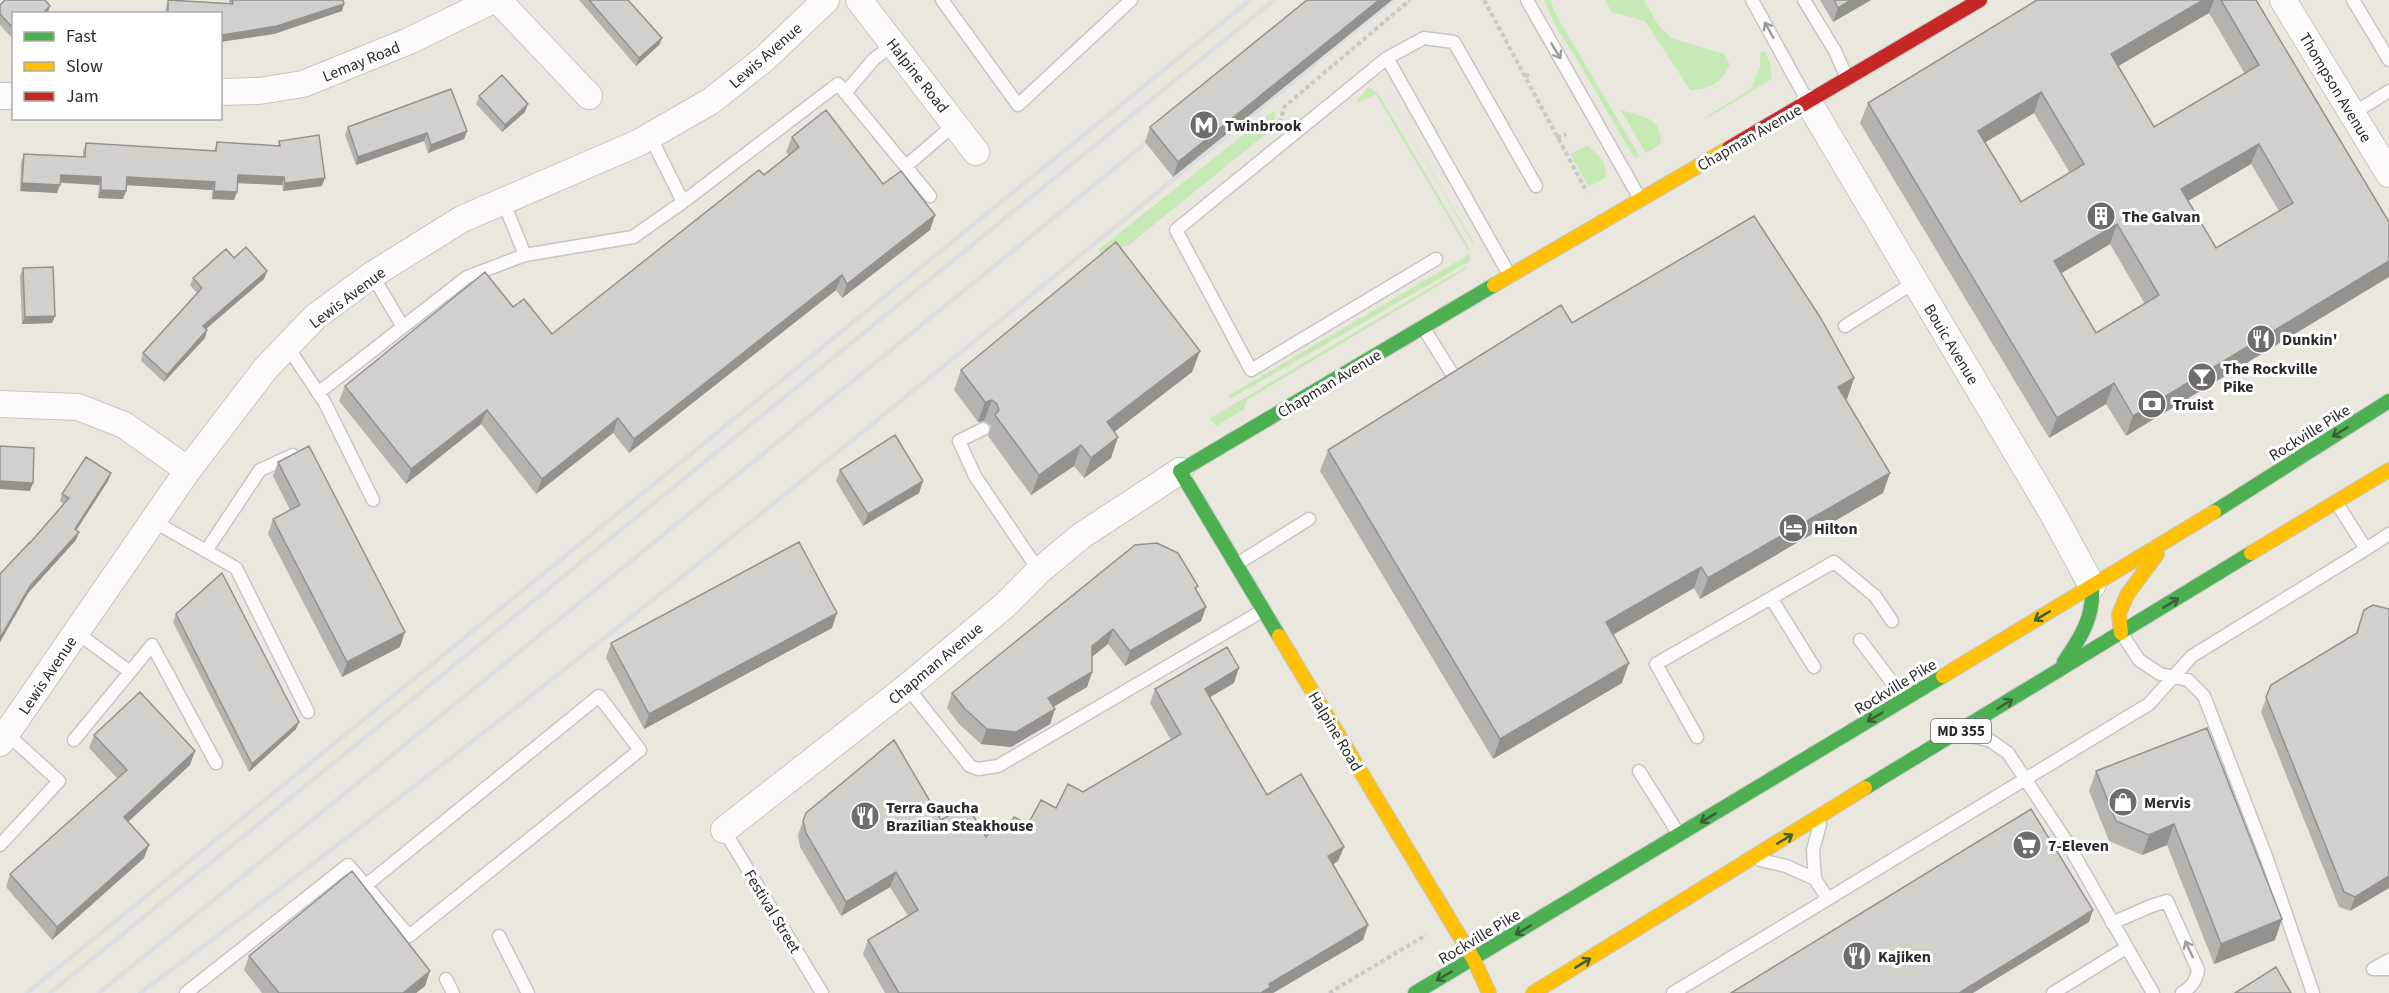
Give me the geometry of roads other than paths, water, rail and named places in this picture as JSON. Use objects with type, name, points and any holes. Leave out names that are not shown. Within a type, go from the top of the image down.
[{"type":"main road","name":"Chapman Avenue","points":[[1180,471],[1640,199],[1809,103],[1980,0]]},
{"type":"main road","name":"Rockville Pike","points":[[1415,993],[1474,960],[2165,543],[2389,401]]},
{"type":"main road","name":"MD 355","points":[[1533,993],[1959,733],[2057,670],[2389,470]]},
{"type":"main road","name":"Halpine Road","points":[[1180,471],[1474,960],[1489,993]]},
{"type":"main road","points":[[2121,633],[2119,614],[2127,595],[2165,543]]},
{"type":"main road","points":[[2057,670],[2088,628],[2094,603],[2092,586]]},
{"type":"street","name":"Lemay Road","points":[[222,92],[259,91],[303,84],[409,41],[493,0]]},
{"type":"street","points":[[498,0],[589,96]]},
{"type":"street","name":"Lewis Avenue","points":[[3,739],[188,470],[266,368],[315,317],[372,275],[462,219],[650,136],[711,101],[764,58],[826,0]]},
{"type":"street","name":"Halpine Road","points":[[859,0],[976,152]]},
{"type":"street","name":"Thompson Avenue","points":[[2283,0],[2389,174]]},
{"type":"street","name":"Bouic Avenue","points":[[1809,103],[2053,514],[2092,586]]},
{"type":"street","points":[[0,404],[78,407],[124,425],[188,470]]},
{"type":"street","name":"Chapman Avenue","points":[[724,830],[907,687],[1010,601],[1039,571],[1081,536],[1180,471]]},
{"type":"lane","points":[[942,0],[1018,105],[1131,0]]},
{"type":"lane","points":[[1527,0],[1640,199]]},
{"type":"lane","points":[[1752,0],[1809,103]]},
{"type":"lane","points":[[1804,0],[1835,51],[1848,79]]},
{"type":"lane","points":[[2353,0],[2389,60]]},
{"type":"lane","points":[[1436,259],[1251,370],[1176,230],[1387,58],[1424,38],[1454,42],[1536,186]]},
{"type":"lane","points":[[845,93],[874,60],[894,44]]},
{"type":"lane","points":[[1387,58],[1510,276]]},
{"type":"lane","points":[[318,393],[466,277],[525,255],[633,237],[683,202],[838,84],[930,196]]},
{"type":"lane","points":[[2352,114],[2389,91]]},
{"type":"lane","points":[[906,166],[955,124]]},
{"type":"lane","points":[[650,136],[683,202]]},
{"type":"lane","points":[[503,201],[525,255]]},
{"type":"lane","points":[[372,275],[403,327]]},
{"type":"lane","points":[[1845,326],[1915,282]]},
{"type":"lane","points":[[1423,327],[1454,377]]},
{"type":"lane","points":[[287,346],[318,393],[373,500]]},
{"type":"lane","points":[[982,429],[959,441],[975,476],[1039,571]]},
{"type":"lane","points":[[206,551],[260,470],[308,448]]},
{"type":"lane","points":[[2336,502],[2366,549]]},
{"type":"lane","points":[[1236,564],[1309,519]]},
{"type":"lane","points":[[153,521],[236,568],[308,712]]},
{"type":"lane","points":[[1673,993],[2149,704],[2192,656],[2389,534]]},
{"type":"lane","points":[[1697,737],[1656,664],[1834,562],[1875,596],[1892,621]]},
{"type":"lane","points":[[1772,598],[1814,667]]},
{"type":"lane","points":[[907,687],[964,760],[978,769],[988,769],[998,766],[1264,610]]},
{"type":"lane","points":[[76,632],[130,672]]},
{"type":"lane","points":[[2121,633],[2139,660],[2160,674],[2188,680],[2204,696],[2267,859],[2313,993]]},
{"type":"lane","points":[[1860,640],[1905,699]]},
{"type":"lane","points":[[74,740],[153,645],[216,763]]},
{"type":"lane","points":[[194,991],[348,865],[365,886],[410,936],[640,750],[598,696],[365,886]]},
{"type":"lane","points":[[1959,733],[1991,741],[2008,753],[2065,839],[2153,993]]},
{"type":"lane","points":[[0,845],[59,781],[3,739]]},
{"type":"lane","points":[[1639,771],[1679,835]]},
{"type":"lane","points":[[1822,817],[1813,850],[1815,879],[1828,899]]},
{"type":"lane","name":"Festival Street","points":[[724,830],[822,993]]},
{"type":"lane","points":[[1753,859],[1786,866],[1815,879]]},
{"type":"lane","points":[[2112,923],[2167,901],[2198,970],[2191,987],[2182,993]]},
{"type":"lane","points":[[499,936],[528,993]]},
{"type":"lane","points":[[2053,993],[2126,948]]},
{"type":"lane","points":[[2389,960],[2373,969],[2389,969]]},
{"type":"lane","points":[[446,980],[453,993]]},
{"type":"railway","points":[[27,993],[1250,0]]},
{"type":"railway","points":[[50,993],[1274,0]]},
{"type":"railway","points":[[140,993],[459,752],[616,629],[928,379],[1393,0]]},
{"type":"railway","points":[[99,993],[1158,133]]},
{"type":"place","name":"Twinbrook","points":[[1204,125]]},
{"type":"place","name":"The Galvan","points":[[2101,216]]},
{"type":"place","name":"Dunkin'","points":[[2261,339]]},
{"type":"place","name":"The Rockville Pike","points":[[2202,377]]},
{"type":"place","name":"Truist","points":[[2152,404]]},
{"type":"place","name":"Hilton","points":[[1793,528]]},
{"type":"place","name":"Mervis","points":[[2123,802]]},
{"type":"place","name":"Terra Gaucha Brazilian Steakhouse","points":[[865,816]]},
{"type":"place","name":"7-Eleven","points":[[2027,845]]},
{"type":"place","name":"Kajiken","points":[[1857,956]]}]
